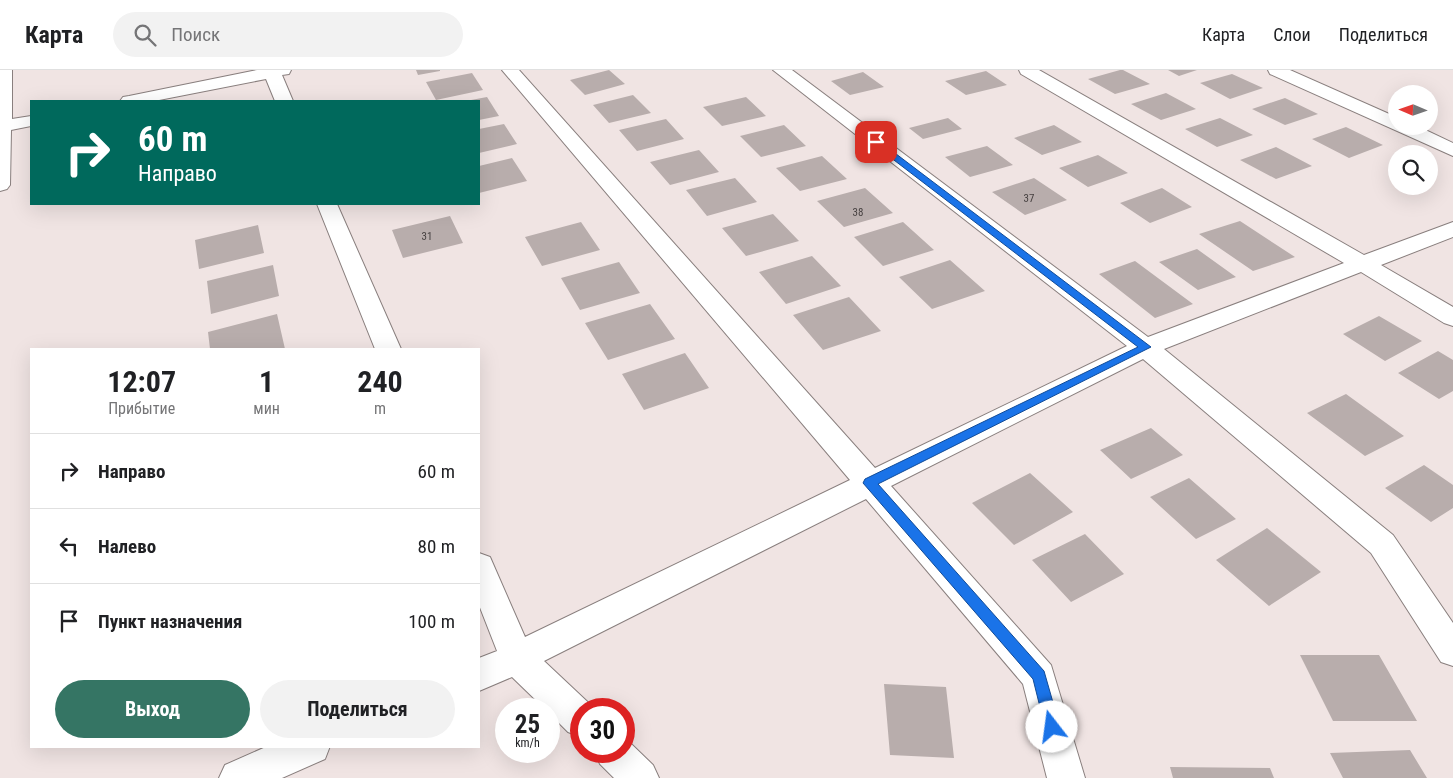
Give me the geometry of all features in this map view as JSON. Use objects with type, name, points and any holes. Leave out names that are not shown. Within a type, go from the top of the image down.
[{"type":"street","points":[[0,185],[4,70]]},
{"type":"street","points":[[510,70],[1039,676],[1066,778]]},
{"type":"street","points":[[781,70],[1146,347],[1382,544],[1453,651]]},
{"type":"street","points":[[1027,70],[1453,318]]},
{"type":"street","points":[[1276,70],[1388,120]]},
{"type":"street","points":[[134,100],[275,71],[284,100]]},
{"type":"street","points":[[1,127],[30,121]]},
{"type":"street","points":[[1420,135],[1453,150]]},
{"type":"street","points":[[327,205],[388,348]]},
{"type":"street","points":[[480,675],[1146,347],[1453,229]]},
{"type":"street","points":[[480,568],[517,658],[570,709]]},
{"type":"street","points":[[238,778],[307,748]]},
{"type":"street","points":[[625,763],[640,778]]},
{"type":"building","points":[[416,70],[440,70],[440,71],[418,75]]},
{"type":"building","points":[[609,70],[625,84],[585,95],[570,80]]},
{"type":"building","points":[[1120,70],[1150,84],[1115,94],[1088,79]]},
{"type":"building","points":[[1168,70],[1197,70],[1179,76]]},
{"type":"building","points":[[986,71],[1007,85],[966,95],[945,81]]},
{"type":"building","points":[[863,72],[884,87],[850,95],[831,81]]},
{"type":"building","points":[[472,73],[483,90],[436,100],[426,82]]},
{"type":"building","points":[[1232,74],[1263,88],[1230,99],[1200,83]]},
{"type":"building","points":[[1166,93],[1196,109],[1161,120],[1131,104]]},
{"type":"building","points":[[633,95],[651,113],[609,123],[593,105]]},
{"type":"building","points":[[487,97],[499,116],[480,120],[480,100],[471,100]]},
{"type":"building","points":[[746,97],[766,116],[722,126],[703,107]]},
{"type":"building","points":[[1285,98],[1318,114],[1285,125],[1252,109]]},
{"type":"building","points":[[948,118],[962,129],[923,139],[909,128]]},
{"type":"building","points":[[1220,118],[1253,135],[1217,147],[1185,129]]},
{"type":"building","points":[[666,119],[684,139],[637,151],[619,130]]},
{"type":"building","points":[[504,124],[517,144],[480,153],[480,129]]},
{"type":"building","points":[[784,125],[806,146],[761,157],[740,136]]},
{"type":"building","points":[[1054,125],[1082,142],[1042,155],[1014,138]]},
{"type":"building","points":[[1346,127],[1383,145],[1349,158],[1312,139]]},
{"type":"building","points":[[987,146],[1013,165],[970,177],[945,157]]},
{"type":"building","points":[[1276,147],[1312,166],[1276,179],[1240,160]]},
{"type":"building","points":[[699,150],[719,172],[670,185],[650,162]]},
{"type":"building","points":[[1098,155],[1128,173],[1088,187],[1059,168]]},
{"type":"building","points":[[822,156],[847,179],[800,191],[776,168]]},
{"type":"building","points":[[512,158],[527,181],[480,193],[480,166]]},
{"type":"building","points":[[735,178],[757,202],[707,216],[686,190]]},
{"type":"building","points":[[1034,178],[1067,200],[1025,215],[992,192]]},
{"type":"building","points":[[865,188],[893,213],[844,227],[817,201]]},
{"type":"building","points":[[1162,188],[1192,207],[1150,223],[1120,203]]},
{"type":"building","points":[[773,214],[799,241],[746,256],[722,228]]},
{"type":"building","points":[[450,216],[463,243],[403,258],[392,230]]},
{"type":"building","points":[[1240,221],[1295,257],[1253,271],[1199,234]]},
{"type":"building","points":[[581,222],[600,250],[542,266],[525,237]]},
{"type":"building","points":[[903,222],[934,250],[883,266],[854,237]]},
{"type":"building","points":[[258,225],[264,253],[199,269],[195,240]]},
{"type":"building","points":[[1197,249],[1236,277],[1198,290],[1159,262]]},
{"type":"building","points":[[812,256],[841,286],[786,304],[759,272]]},
{"type":"building","points":[[950,260],[985,291],[932,309],[899,277]]},
{"type":"building","points":[[1135,261],[1193,304],[1155,318],[1099,274]]},
{"type":"building","points":[[619,262],[640,293],[580,310],[561,278]]},
{"type":"building","points":[[273,265],[279,296],[211,314],[207,281]]},
{"type":"building","points":[[849,297],[881,331],[823,350],[793,315]]},
{"type":"building","points":[[650,304],[675,339],[608,360],[585,323]]},
{"type":"building","points":[[277,314],[285,348],[210,348],[208,332]]},
{"type":"building","points":[[1379,316],[1422,341],[1385,361],[1343,334]]},
{"type":"building","points":[[1438,351],[1453,360],[1453,391],[1439,399],[1398,373]]},
{"type":"building","points":[[685,353],[709,388],[644,410],[622,374]]},
{"type":"building","points":[[1346,394],[1404,436],[1365,456],[1307,413]]},
{"type":"building","points":[[1151,428],[1183,455],[1131,479],[1100,450]]},
{"type":"building","points":[[1424,465],[1453,485],[1453,508],[1431,522],[1385,488]]},
{"type":"building","points":[[1030,473],[1073,512],[1014,545],[972,503]]},
{"type":"building","points":[[1189,478],[1236,519],[1196,539],[1150,497]]},
{"type":"building","points":[[1267,528],[1321,572],[1269,606],[1216,560]]},
{"type":"building","points":[[1085,534],[1124,574],[1071,602],[1032,560]]},
{"type":"building","points":[[1300,655],[1379,655],[1417,721],[1333,721]]},
{"type":"building","points":[[884,684],[946,687],[954,758],[890,755]]},
{"type":"building","points":[[1410,750],[1427,778],[1343,778],[1330,753]]},
{"type":"building","points":[[1170,767],[1270,768],[1274,778],[1173,778]]},
{"type":"route","points":[[876,142],[1146,347],[869,483],[1039,676],[1052,727]]}]
